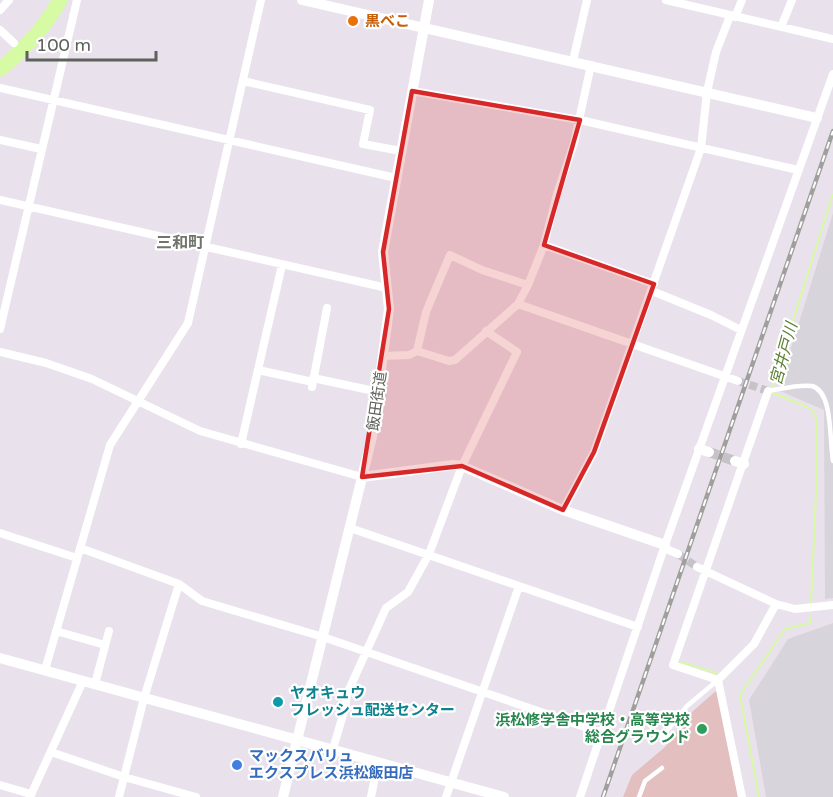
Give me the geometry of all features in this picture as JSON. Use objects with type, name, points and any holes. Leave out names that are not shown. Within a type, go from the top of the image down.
[{"type":"street","points":[[0,10],[9,0]]},
{"type":"street","points":[[0,329],[77,0]]},
{"type":"street","points":[[45,670],[110,445],[188,323],[261,0]]},
{"type":"street","points":[[302,0],[817,118]]},
{"type":"street","name":"飯田街道","points":[[283,797],[372,437],[389,309],[383,252],[429,0]]},
{"type":"street","points":[[573,61],[587,0]]},
{"type":"street","points":[[666,0],[833,39]]},
{"type":"street","points":[[563,510],[594,452],[653,287],[701,148],[707,92],[716,52],[742,0]]},
{"type":"street","points":[[781,27],[792,0]]},
{"type":"street","points":[[0,30],[14,43]]},
{"type":"street","points":[[384,356],[409,355],[417,351],[449,361],[455,360],[518,304],[544,245],[580,120],[591,65]]},
{"type":"street","points":[[580,797],[665,547],[704,450],[725,376],[833,74]]},
{"type":"street","points":[[243,81],[370,110],[363,144],[401,151]]},
{"type":"street","points":[[0,88],[396,178]]},
{"type":"street","points":[[412,91],[580,120],[798,170]]},
{"type":"street","points":[[0,140],[41,149]]},
{"type":"street","points":[[0,200],[387,288]]},
{"type":"street","points":[[544,245],[653,287],[741,330]]},
{"type":"street","points":[[417,351],[426,312],[450,255],[482,270],[528,285]]},
{"type":"street","points":[[241,444],[282,265]]},
{"type":"street","points":[[518,304],[738,381]]},
{"type":"street","points":[[313,382],[327,308]]},
{"type":"street","points":[[333,749],[347,694],[386,608],[408,592],[429,554],[462,466],[518,352],[486,331]]},
{"type":"street","points":[[0,352],[73,371],[200,431],[362,477],[453,465],[462,466],[563,510],[665,547],[678,554]]},
{"type":"street","points":[[258,370],[313,382],[379,392]]},
{"type":"street","points":[[718,680],[674,665],[707,573],[740,462],[768,391]]},
{"type":"street","points":[[350,528],[638,627]]},
{"type":"street","points":[[0,533],[77,558]]},
{"type":"street","points":[[80,548],[179,584],[202,601],[323,637],[602,733]]},
{"type":"street","points":[[698,567],[776,604],[795,609],[833,605]]},
{"type":"street","points":[[119,797],[144,698],[179,584]]},
{"type":"street","points":[[446,797],[519,586]]},
{"type":"street","points":[[718,680],[754,644],[776,604]]},
{"type":"street","points":[[56,631],[105,645]]},
{"type":"street","points":[[95,684],[109,631]]},
{"type":"street","points":[[0,658],[504,797]]},
{"type":"street","points":[[718,680],[742,797]]},
{"type":"street","points":[[0,785],[30,795],[83,681]]},
{"type":"street","points":[[51,752],[124,777],[196,797]]},
{"type":"street","points":[[371,797],[378,762]]},
{"type":"lane","points":[[768,391],[812,386],[827,392],[833,402],[833,461]]},
{"type":"lane","points":[[662,737],[687,706],[718,680]]},
{"type":"lane","points":[[639,797],[645,781],[662,768]]},
{"type":"highlighted area","points":[[412,91],[580,120],[544,245],[654,284],[594,452],[563,510],[462,466],[362,477],[389,309],[383,252]]},
{"type":"shaded area","points":[[833,213],[833,598],[825,599],[824,410],[778,390]]},
{"type":"shaded area","points":[[833,623],[833,797],[766,797],[749,700],[788,639]]},
{"type":"shaded area","name":"浜松修学舎中学校・高等学校 総合グラウンド","points":[[717,690],[738,797],[623,797],[632,775],[665,747],[693,711]]},
{"type":"waterway","points":[[0,69],[33,38],[48,20],[60,0]]},
{"type":"waterway","name":"宮井戸川","points":[[811,603],[816,493],[816,418],[812,410],[773,393],[771,390],[833,194]]},
{"type":"waterway","name":"宮井戸川","points":[[759,797],[740,695],[785,629],[810,623],[810,617]]},
{"type":"waterway","points":[[681,662],[716,673]]},
{"type":"tunnel","points":[[738,381],[768,391]]},
{"type":"tunnel","points":[[709,452],[735,461]]},
{"type":"tunnel","points":[[678,554],[697,567]]},
{"type":"railway","points":[[603,797],[833,131]]},
{"type":"place","name":"黒べこ","points":[[353,21]]},
{"type":"place","name":"ヤオキュウ フレッシュ配送センター","points":[[278,702]]},
{"type":"place","name":"浜松修学舎中学校・高等学校 総合グラウンド","points":[[702,729]]},
{"type":"place","name":"マックスバリュ エクスプレス浜松飯田店","points":[[237,765]]},
{"type":"district","name":"三和町","points":[[180,243]]}]
